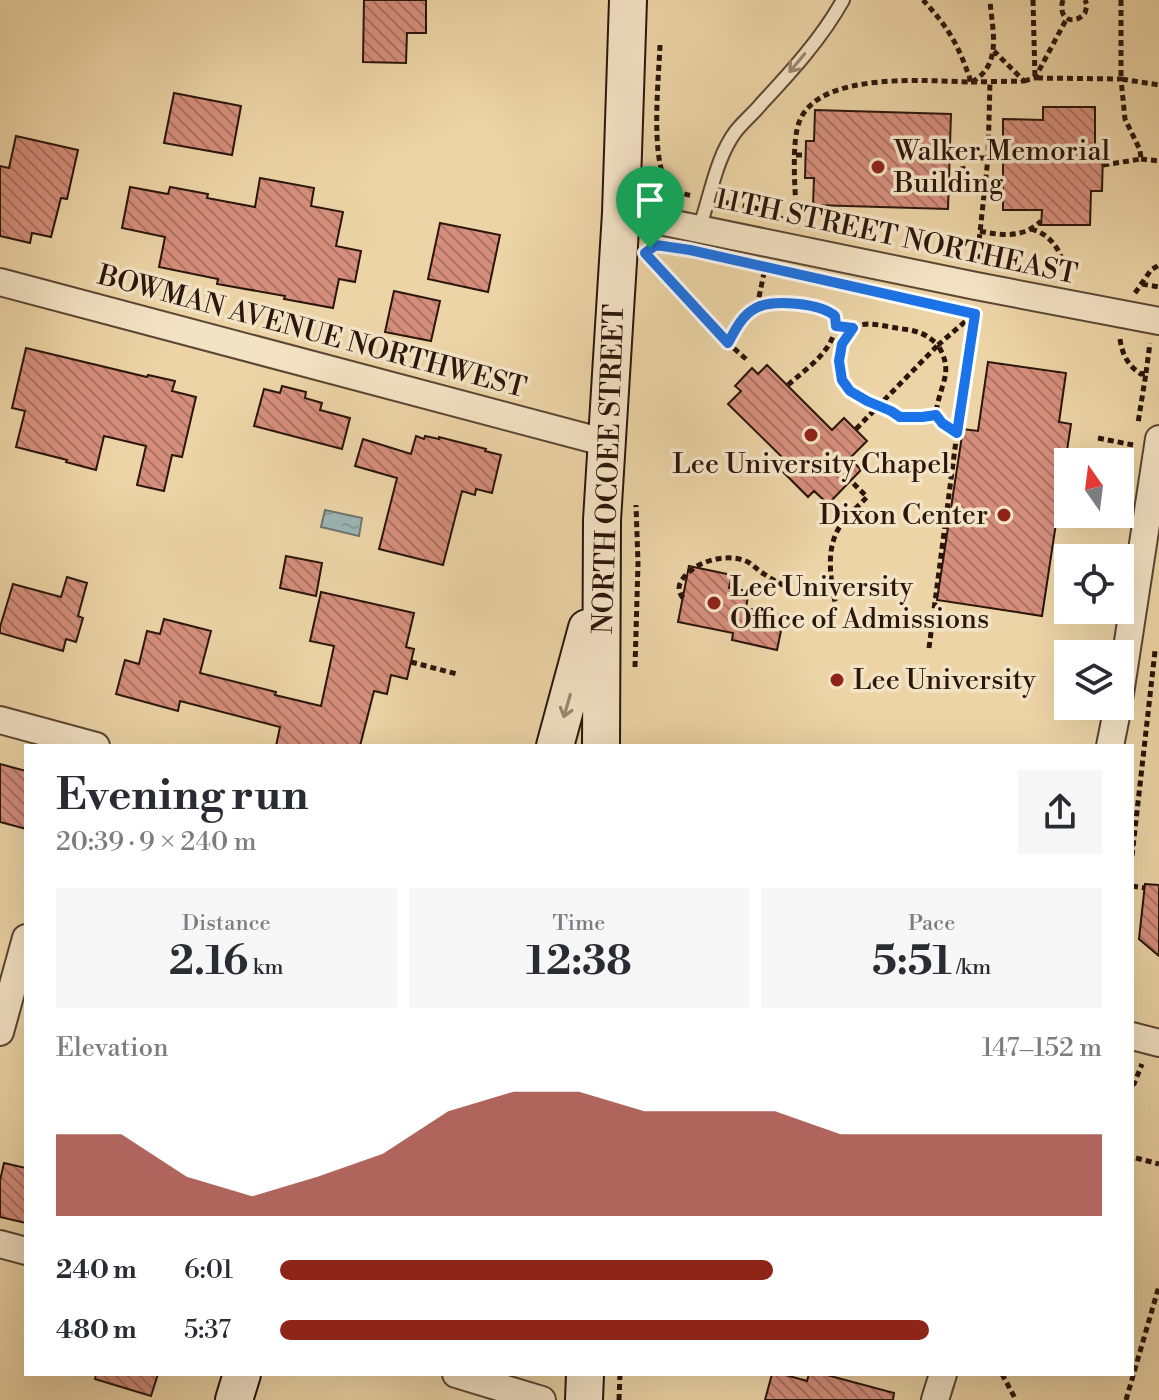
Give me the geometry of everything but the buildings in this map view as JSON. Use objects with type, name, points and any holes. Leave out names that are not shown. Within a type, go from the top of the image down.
[{"type":"main road","name":"NORTH OCOEE STREET","points":[[601,744],[602,520],[621,213],[628,0]]},
{"type":"main road","points":[[556,744],[584,645],[595,590],[602,520]]},
{"type":"main road","points":[[234,1400],[241,1376]]},
{"type":"main road","points":[[584,1400],[585,1376]]},
{"type":"street","name":"11TH STREET NORTHEAST","points":[[621,213],[1032,298],[1152,330]]},
{"type":"street","name":"BOWMAN AVENUE NORTHWEST","points":[[0,282],[607,443]]},
{"type":"street","points":[[1128,640],[1159,439]]},
{"type":"street","points":[[0,720],[82,744]]},
{"type":"street","points":[[1110,744],[1115,720]]},
{"type":"street","points":[[0,1032],[24,945]]},
{"type":"street","points":[[0,1244],[24,1250]]},
{"type":"street","points":[[463,1376],[542,1400]]},
{"type":"street","points":[[935,1400],[942,1376]]},
{"type":"lane","points":[[699,229],[720,158],[736,131],[803,57],[843,0]]},
{"type":"path","points":[[923,0],[941,19],[961,52],[971,82]]},
{"type":"path","points":[[971,82],[984,74],[994,51],[990,0]]},
{"type":"path","points":[[1033,0],[1035,78]]},
{"type":"path","points":[[1063,0],[1061,11],[1067,18],[1076,20],[1087,9],[1085,0]]},
{"type":"path","points":[[1121,0],[1121,79],[1125,119],[1140,150],[1141,159]]},
{"type":"path","points":[[1035,78],[1067,18]]},
{"type":"path","points":[[660,44],[657,145],[660,167],[667,183],[674,190],[691,196],[771,211],[782,220],[798,226],[795,177],[799,121],[813,102],[837,90],[856,84],[1024,81],[1035,78],[1121,79],[1159,85]]},
{"type":"path","points":[[994,51],[1024,81]]},
{"type":"path","points":[[977,261],[988,158],[990,82]]},
{"type":"path","points":[[950,151],[963,156],[988,158]]},
{"type":"path","points":[[796,155],[806,155]]},
{"type":"path","points":[[963,156],[966,177],[986,184]]},
{"type":"path","points":[[1103,165],[1141,159],[1159,161]]},
{"type":"path","points":[[980,231],[1011,235],[1031,229],[1041,221]]},
{"type":"path","points":[[1031,229],[1039,231],[1057,248],[1063,257],[1066,281]]},
{"type":"path","points":[[650,248],[645,253],[746,359]]},
{"type":"path","points":[[757,307],[765,267]]},
{"type":"path","points":[[1142,284],[1159,287]]},
{"type":"path","points":[[728,343],[741,321],[757,307],[792,304],[830,312],[835,316],[836,326],[824,354],[788,385]]},
{"type":"path","points":[[960,310],[988,316]]},
{"type":"path","points":[[856,429],[938,345],[975,314]]},
{"type":"path","points":[[929,648],[975,314]]},
{"type":"path","points":[[836,326],[853,328],[869,324],[905,328],[938,345],[947,366],[936,415],[957,433]]},
{"type":"path","points":[[853,328],[840,352],[842,380],[850,391],[900,417],[936,415]]},
{"type":"path","points":[[1098,438],[1134,446],[1152,330]]},
{"type":"path","points":[[1133,338],[1120,336],[1121,349],[1131,365],[1141,374],[1146,373]]},
{"type":"path","points":[[837,611],[832,576],[834,537],[849,515],[867,497],[853,483]]},
{"type":"path","points":[[683,598],[679,585],[696,566],[728,558],[746,561],[772,580],[792,589]]},
{"type":"path","points":[[1134,838],[1155,650]]},
{"type":"path","points":[[411,662],[457,674]]},
{"type":"path","points":[[1134,886],[1145,888]]},
{"type":"path","points":[[1134,1082],[1145,1044]]},
{"type":"path","points":[[1136,1158],[1159,1164]]},
{"type":"path","points":[[1134,1372],[1159,1286]]},
{"type":"path","points":[[619,1400],[620,1376]]},
{"type":"path","points":[[1003,1376],[1016,1400]]},
{"type":"path","points":[[1126,1400],[1133,1376]]},
{"type":"water","points":[[325,510],[362,518],[359,536],[321,527]]},
{"type":"place","name":"Walker Memorial Building","points":[[878,167]]},
{"type":"place","name":"Lee University Chapel","points":[[811,435]]},
{"type":"place","name":"Dixon Center","points":[[1004,515]]},
{"type":"place","name":"Lee University Office of Admissions","points":[[714,603]]},
{"type":"place","name":"Lee University","points":[[837,680]]},
{"type":"route","points":[[656,245],[671,246],[975,314],[957,433],[936,415],[900,417],[850,391],[842,380],[839,361],[842,344],[853,328],[836,326],[837,320],[830,312],[792,304],[757,307],[741,321],[728,343],[645,253],[650,248],[656,245]]}]
